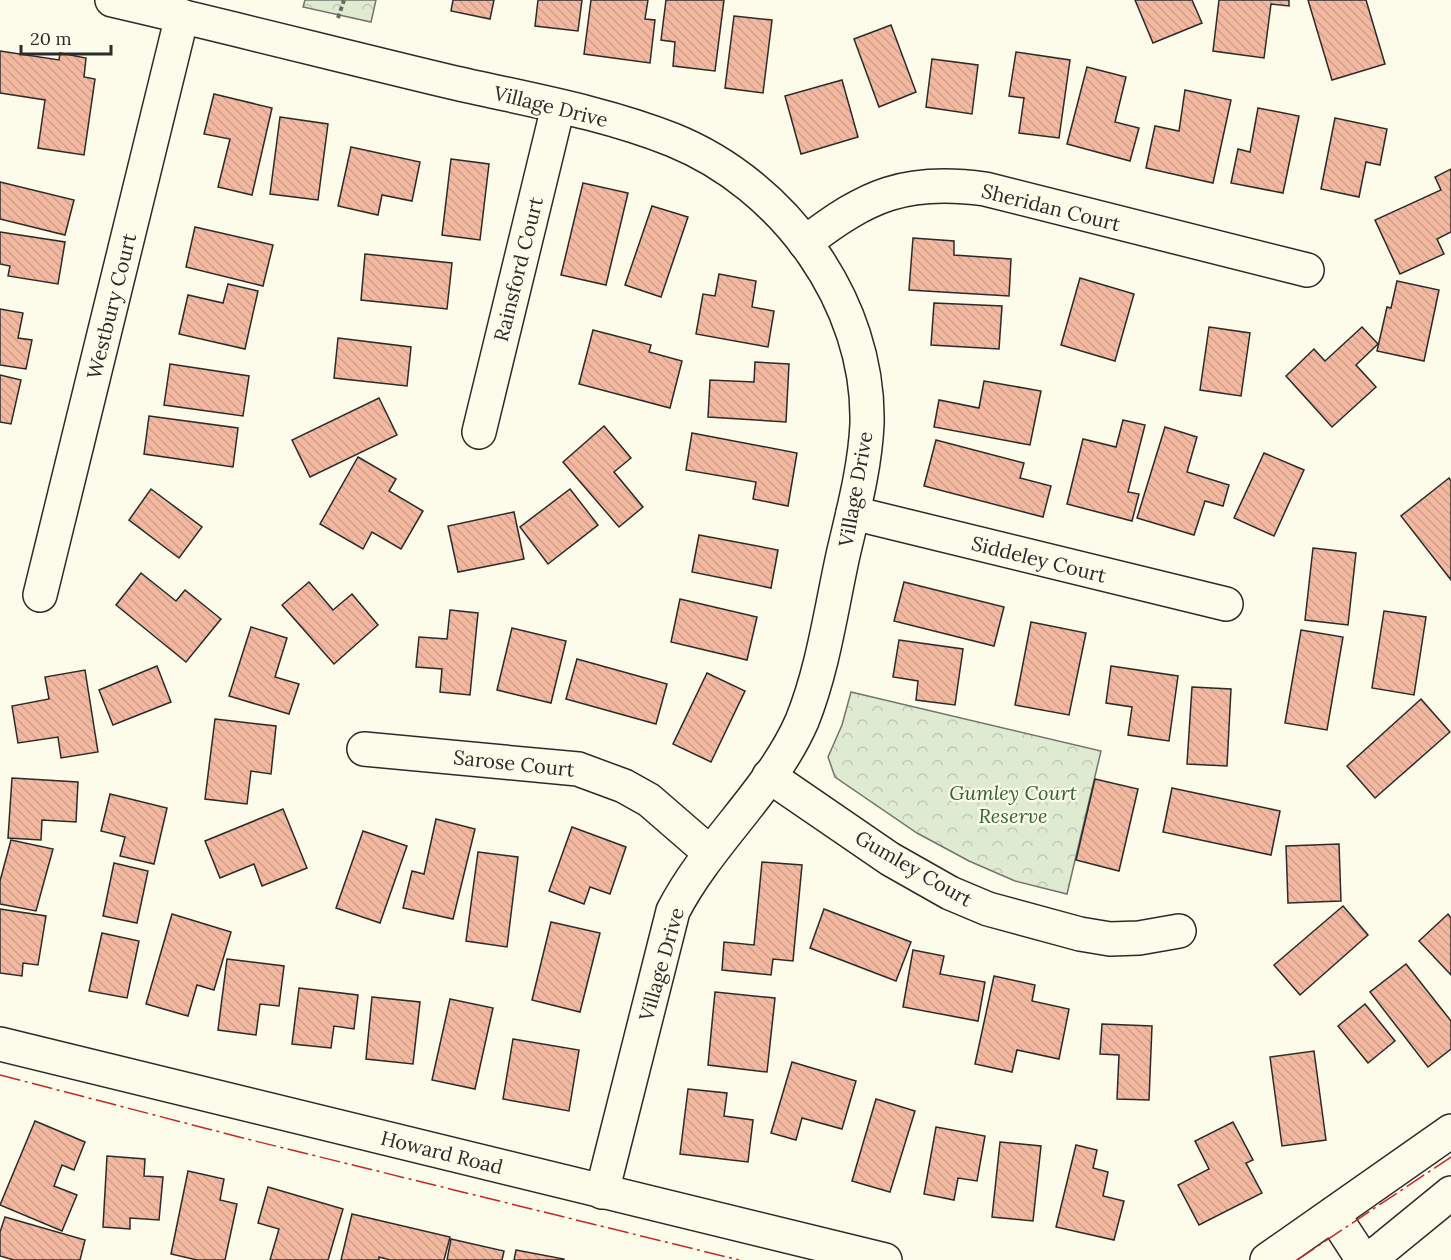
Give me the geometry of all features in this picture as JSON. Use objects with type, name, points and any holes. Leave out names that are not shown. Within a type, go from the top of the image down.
[{"type":"street","name":"Village Drive","points":[[112,0],[634,126],[676,142],[729,170],[767,198],[805,243],[836,291],[852,332],[864,383],[866,433],[853,513],[813,685],[802,719],[789,747],[687,884],[665,935],[602,1192]]},
{"type":"street","name":"Westbury Court","points":[[40,595],[182,16]]},
{"type":"street","name":"Rainsford Court","points":[[479,432],[558,107]]},
{"type":"street","name":"Sheridan Court","points":[[805,243],[843,214],[880,196],[897,190],[924,186],[955,185],[985,189],[1307,270]]},
{"type":"street","name":"Siddeley Court","points":[[853,513],[1226,604]]},
{"type":"street","name":"Sarose Court","points":[[364,748],[578,769],[624,786],[649,800],[709,852]]},
{"type":"street","name":"Gumley Court","points":[[769,776],[890,859],[950,892],[988,909],[1080,934],[1110,939],[1139,938],[1179,931]]},
{"type":"street","name":"Howard Road","points":[[0,1044],[885,1260]]},
{"type":"street","points":[[1267,1260],[1451,1131]]},
{"type":"street","points":[[1370,1260],[1451,1192]]},
{"type":"street","points":[[1370,1260],[1451,1211]]},
{"type":"street","points":[[1333,1214],[1363,1260]]},
{"type":"path","points":[[338,18],[344,0]]},
{"type":"green space","points":[[305,0],[376,0],[371,22],[303,7]]},
{"type":"green space","name":"Gumley Court Reserve","points":[[851,692],[1101,751],[1067,894],[1015,881],[969,861],[917,833],[835,777],[828,757],[842,725]]},
{"type":"building","points":[[453,0],[494,0],[490,19],[451,11]]},
{"type":"building","points":[[538,0],[582,0],[578,31],[535,26]]},
{"type":"building","points":[[591,0],[648,0],[645,19],[655,20],[650,63],[584,54]]},
{"type":"building","points":[[666,0],[724,0],[715,71],[673,66],[675,42],[661,40]]},
{"type":"building","points":[[1135,0],[1192,0],[1202,23],[1153,43]]},
{"type":"building","points":[[1219,0],[1289,0],[1289,6],[1271,4],[1264,58],[1213,51]]},
{"type":"building","points":[[1308,0],[1366,0],[1385,64],[1332,80]]},
{"type":"building","points":[[734,16],[772,20],[763,93],[725,88]]},
{"type":"building","points":[[891,25],[916,92],[879,107],[854,39]]},
{"type":"building","points":[[0,51],[59,60],[60,53],[86,58],[84,77],[95,79],[84,155],[38,148],[45,100],[0,93]]},
{"type":"building","points":[[1016,52],[1070,60],[1059,138],[1019,133],[1024,98],[1009,96]]},
{"type":"building","points":[[932,59],[978,65],[972,114],[926,107]]},
{"type":"building","points":[[1087,67],[1126,77],[1115,122],[1139,128],[1130,161],[1067,144]]},
{"type":"building","points":[[842,80],[858,137],[801,154],[785,96]]},
{"type":"building","points":[[1185,90],[1231,100],[1213,183],[1146,168],[1155,126],[1179,131]]},
{"type":"building","points":[[214,94],[272,108],[252,195],[218,187],[230,139],[204,134]]},
{"type":"building","points":[[1258,108],[1299,116],[1283,193],[1231,183],[1238,149],[1250,152]]},
{"type":"building","points":[[280,117],[328,124],[318,200],[270,194]]},
{"type":"building","points":[[1335,118],[1387,129],[1380,165],[1366,162],[1359,197],[1321,189]]},
{"type":"building","points":[[351,147],[420,162],[412,201],[382,195],[378,215],[338,206]]},
{"type":"building","points":[[451,159],[489,164],[480,240],[442,235]]},
{"type":"building","points":[[1451,169],[1451,232],[1437,239],[1444,254],[1400,274],[1375,220],[1441,190],[1435,177]]},
{"type":"building","points":[[0,182],[74,200],[65,235],[0,219]]},
{"type":"building","points":[[583,183],[628,193],[606,285],[561,275]]},
{"type":"building","points":[[652,206],[688,217],[661,297],[625,285]]},
{"type":"building","points":[[195,227],[273,245],[263,286],[186,267]]},
{"type":"building","points":[[0,232],[65,242],[58,284],[8,276],[10,266],[0,264]]},
{"type":"building","points":[[913,238],[954,241],[954,255],[1011,259],[1009,296],[909,290]]},
{"type":"building","points":[[365,254],[452,263],[447,309],[361,300]]},
{"type":"building","points":[[719,274],[756,281],[752,307],[774,311],[768,347],[696,334],[703,294],[715,296]]},
{"type":"building","points":[[1080,278],[1134,294],[1115,361],[1061,345]]},
{"type":"building","points":[[1397,281],[1439,290],[1424,361],[1377,351],[1387,307],[1391,308]]},
{"type":"building","points":[[228,284],[258,291],[245,349],[179,334],[188,295],[223,303]]},
{"type":"building","points":[[934,303],[1002,306],[999,349],[931,345]]},
{"type":"building","points":[[0,309],[23,313],[18,338],[32,340],[26,369],[0,365]]},
{"type":"building","points":[[1209,327],[1250,333],[1241,396],[1200,390]]},
{"type":"building","points":[[1362,327],[1378,344],[1356,365],[1376,387],[1332,427],[1286,376],[1314,349],[1325,361]]},
{"type":"building","points":[[593,330],[651,345],[649,352],[682,361],[670,408],[579,384]]},
{"type":"building","points":[[338,338],[411,347],[407,386],[334,378]]},
{"type":"building","points":[[755,362],[789,364],[786,422],[708,417],[710,380],[754,382]]},
{"type":"building","points":[[170,364],[249,376],[243,416],[164,405]]},
{"type":"building","points":[[0,375],[21,380],[11,424],[0,422]]},
{"type":"building","points":[[984,381],[1041,391],[1030,445],[934,427],[939,400],[979,408]]},
{"type":"building","points":[[379,398],[397,435],[310,477],[292,440]]},
{"type":"building","points":[[149,416],[238,428],[233,467],[144,454]]},
{"type":"building","points":[[1123,420],[1145,425],[1128,492],[1139,494],[1132,521],[1067,504],[1083,439],[1116,447]]},
{"type":"building","points":[[604,426],[631,458],[614,472],[643,507],[619,527],[563,462]]},
{"type":"building","points":[[1165,427],[1197,437],[1187,472],[1229,485],[1223,506],[1205,501],[1194,535],[1137,518]]},
{"type":"building","points":[[692,433],[797,453],[788,506],[753,499],[756,482],[686,470]]},
{"type":"building","points":[[936,440],[1024,463],[1020,478],[1051,486],[1043,517],[924,486]]},
{"type":"building","points":[[1264,453],[1304,470],[1274,536],[1234,518]]},
{"type":"building","points":[[358,457],[396,479],[389,491],[423,511],[401,549],[372,532],[363,549],[320,524]]},
{"type":"building","points":[[1449,478],[1451,481],[1451,580],[1401,516]]},
{"type":"building","points":[[151,489],[202,527],[179,558],[129,520]]},
{"type":"building","points":[[570,489],[598,525],[548,564],[520,527]]},
{"type":"building","points":[[514,512],[524,559],[458,572],[448,526]]},
{"type":"building","points":[[699,535],[778,550],[771,588],[692,572]]},
{"type":"building","points":[[1313,548],[1356,553],[1348,625],[1305,620]]},
{"type":"building","points":[[141,573],[176,601],[185,590],[221,619],[186,662],[116,605]]},
{"type":"building","points":[[309,582],[333,610],[352,594],[378,625],[334,664],[282,605]]},
{"type":"building","points":[[904,582],[1004,607],[994,646],[894,621]]},
{"type":"building","points":[[680,599],[757,617],[747,660],[671,642]]},
{"type":"building","points":[[450,610],[478,613],[470,695],[440,692],[442,669],[416,667],[419,637],[447,639]]},
{"type":"building","points":[[1384,611],[1426,617],[1414,695],[1372,688]]},
{"type":"building","points":[[1031,622],[1086,633],[1069,715],[1015,705]]},
{"type":"building","points":[[251,627],[287,638],[275,677],[299,684],[289,714],[229,696]]},
{"type":"building","points":[[512,628],[566,641],[551,703],[497,690]]},
{"type":"building","points":[[1301,630],[1343,637],[1327,730],[1285,723]]},
{"type":"building","points":[[899,640],[963,649],[955,705],[916,700],[918,681],[893,677]]},
{"type":"building","points":[[577,659],[667,684],[656,724],[566,699]]},
{"type":"building","points":[[157,666],[171,702],[113,725],[99,690]]},
{"type":"building","points":[[1111,666],[1178,676],[1169,741],[1128,735],[1132,707],[1106,703]]},
{"type":"building","points":[[85,670],[98,752],[61,758],[58,737],[18,743],[12,706],[49,699],[45,677]]},
{"type":"building","points":[[707,673],[745,691],[711,762],[673,744]]},
{"type":"building","points":[[1192,687],[1231,689],[1227,766],[1187,764]]},
{"type":"building","points":[[1421,699],[1450,732],[1375,798],[1347,766]]},
{"type":"building","points":[[215,719],[276,726],[271,774],[251,771],[247,804],[205,799]]},
{"type":"building","points":[[12,778],[78,782],[76,822],[42,820],[41,840],[8,838]]},
{"type":"building","points":[[1095,779],[1138,789],[1119,871],[1076,860]]},
{"type":"building","points":[[1172,788],[1280,811],[1271,855],[1163,832]]},
{"type":"building","points":[[110,794],[167,808],[154,864],[120,856],[125,837],[101,831]]},
{"type":"building","points":[[283,809],[307,868],[262,886],[254,864],[220,878],[205,841]]},
{"type":"building","points":[[436,819],[475,829],[453,919],[403,908],[412,871],[424,874]]},
{"type":"building","points":[[572,827],[626,847],[610,894],[590,887],[584,904],[549,891]]},
{"type":"building","points":[[363,831],[407,846],[380,923],[336,908]]},
{"type":"building","points":[[11,840],[53,849],[36,911],[0,904],[0,881]]},
{"type":"building","points":[[1339,844],[1341,901],[1288,903],[1286,846]]},
{"type":"building","points":[[478,852],[518,857],[507,947],[466,941]]},
{"type":"building","points":[[762,862],[802,865],[793,961],[773,959],[771,975],[722,970],[724,942],[754,945]]},
{"type":"building","points":[[114,863],[148,871],[137,923],[103,916]]},
{"type":"building","points":[[1343,906],[1368,935],[1300,995],[1274,965]]},
{"type":"building","points":[[0,909],[46,916],[38,965],[23,963],[22,976],[0,973]]},
{"type":"building","points":[[824,909],[911,942],[896,981],[810,948]]},
{"type":"building","points":[[172,914],[231,932],[214,990],[197,985],[188,1016],[146,1004]]},
{"type":"building","points":[[1448,914],[1451,918],[1451,975],[1419,941]]},
{"type":"building","points":[[551,922],[600,933],[580,1012],[532,1000]]},
{"type":"building","points":[[102,933],[139,941],[127,998],[89,991]]},
{"type":"building","points":[[913,950],[944,956],[940,974],[985,982],[978,1021],[903,1007]]},
{"type":"building","points":[[227,959],[284,966],[279,1006],[260,1004],[256,1035],[218,1030]]},
{"type":"building","points":[[1406,964],[1451,1021],[1451,1049],[1428,1067],[1370,992]]},
{"type":"building","points":[[994,976],[1035,985],[1032,1001],[1069,1009],[1059,1059],[1017,1050],[1012,1072],[975,1064]]},
{"type":"building","points":[[299,988],[358,995],[354,1029],[334,1026],[331,1048],[292,1044]]},
{"type":"building","points":[[715,992],[775,998],[767,1072],[708,1065]]},
{"type":"building","points":[[372,997],[420,1002],[413,1064],[366,1059]]},
{"type":"building","points":[[450,999],[493,1008],[475,1089],[432,1080]]},
{"type":"building","points":[[1365,1004],[1395,1041],[1368,1063],[1338,1026]]},
{"type":"building","points":[[1102,1024],[1152,1026],[1149,1100],[1117,1099],[1119,1055],[1100,1054]]},
{"type":"building","points":[[513,1039],[579,1050],[569,1111],[503,1099]]},
{"type":"building","points":[[1314,1051],[1326,1140],[1282,1146],[1270,1057]]},
{"type":"building","points":[[792,1062],[856,1081],[842,1129],[802,1118],[796,1140],[771,1133]]},
{"type":"building","points":[[688,1089],[727,1093],[724,1116],[753,1120],[748,1162],[680,1154]]},
{"type":"building","points":[[876,1099],[915,1111],[890,1192],[852,1181]]},
{"type":"building","points":[[35,1121],[85,1142],[74,1170],[62,1165],[54,1186],[77,1195],[62,1231],[0,1205]]},
{"type":"building","points":[[1233,1122],[1253,1160],[1246,1163],[1262,1193],[1199,1225],[1178,1185],[1209,1169],[1195,1141]]},
{"type":"building","points":[[936,1127],[985,1136],[977,1181],[958,1178],[954,1200],[924,1194]]},
{"type":"building","points":[[1000,1142],[1041,1146],[1033,1221],[992,1217]]},
{"type":"building","points":[[1076,1145],[1097,1150],[1093,1168],[1108,1172],[1103,1196],[1124,1201],[1114,1240],[1056,1227]]},
{"type":"building","points":[[107,1156],[145,1159],[144,1176],[163,1177],[159,1220],[130,1218],[130,1229],[103,1227]]},
{"type":"building","points":[[188,1171],[224,1179],[220,1200],[237,1204],[225,1260],[197,1260],[171,1254]]},
{"type":"building","points":[[268,1187],[343,1209],[328,1260],[270,1260],[279,1229],[258,1223]]},
{"type":"building","points":[[352,1214],[450,1237],[444,1260],[390,1260],[379,1257],[379,1260],[341,1260]]},
{"type":"building","points":[[5,1217],[85,1240],[80,1260],[14,1260],[0,1256],[0,1232]]},
{"type":"building","points":[[451,1239],[504,1251],[502,1260],[447,1260]]},
{"type":"building","points":[[516,1250],[564,1259],[564,1260],[514,1260]]},
{"type":"power","points":[[0,1075],[247,1139],[739,1260]]},
{"type":"power","points":[[1297,1260],[1451,1157]]}]
